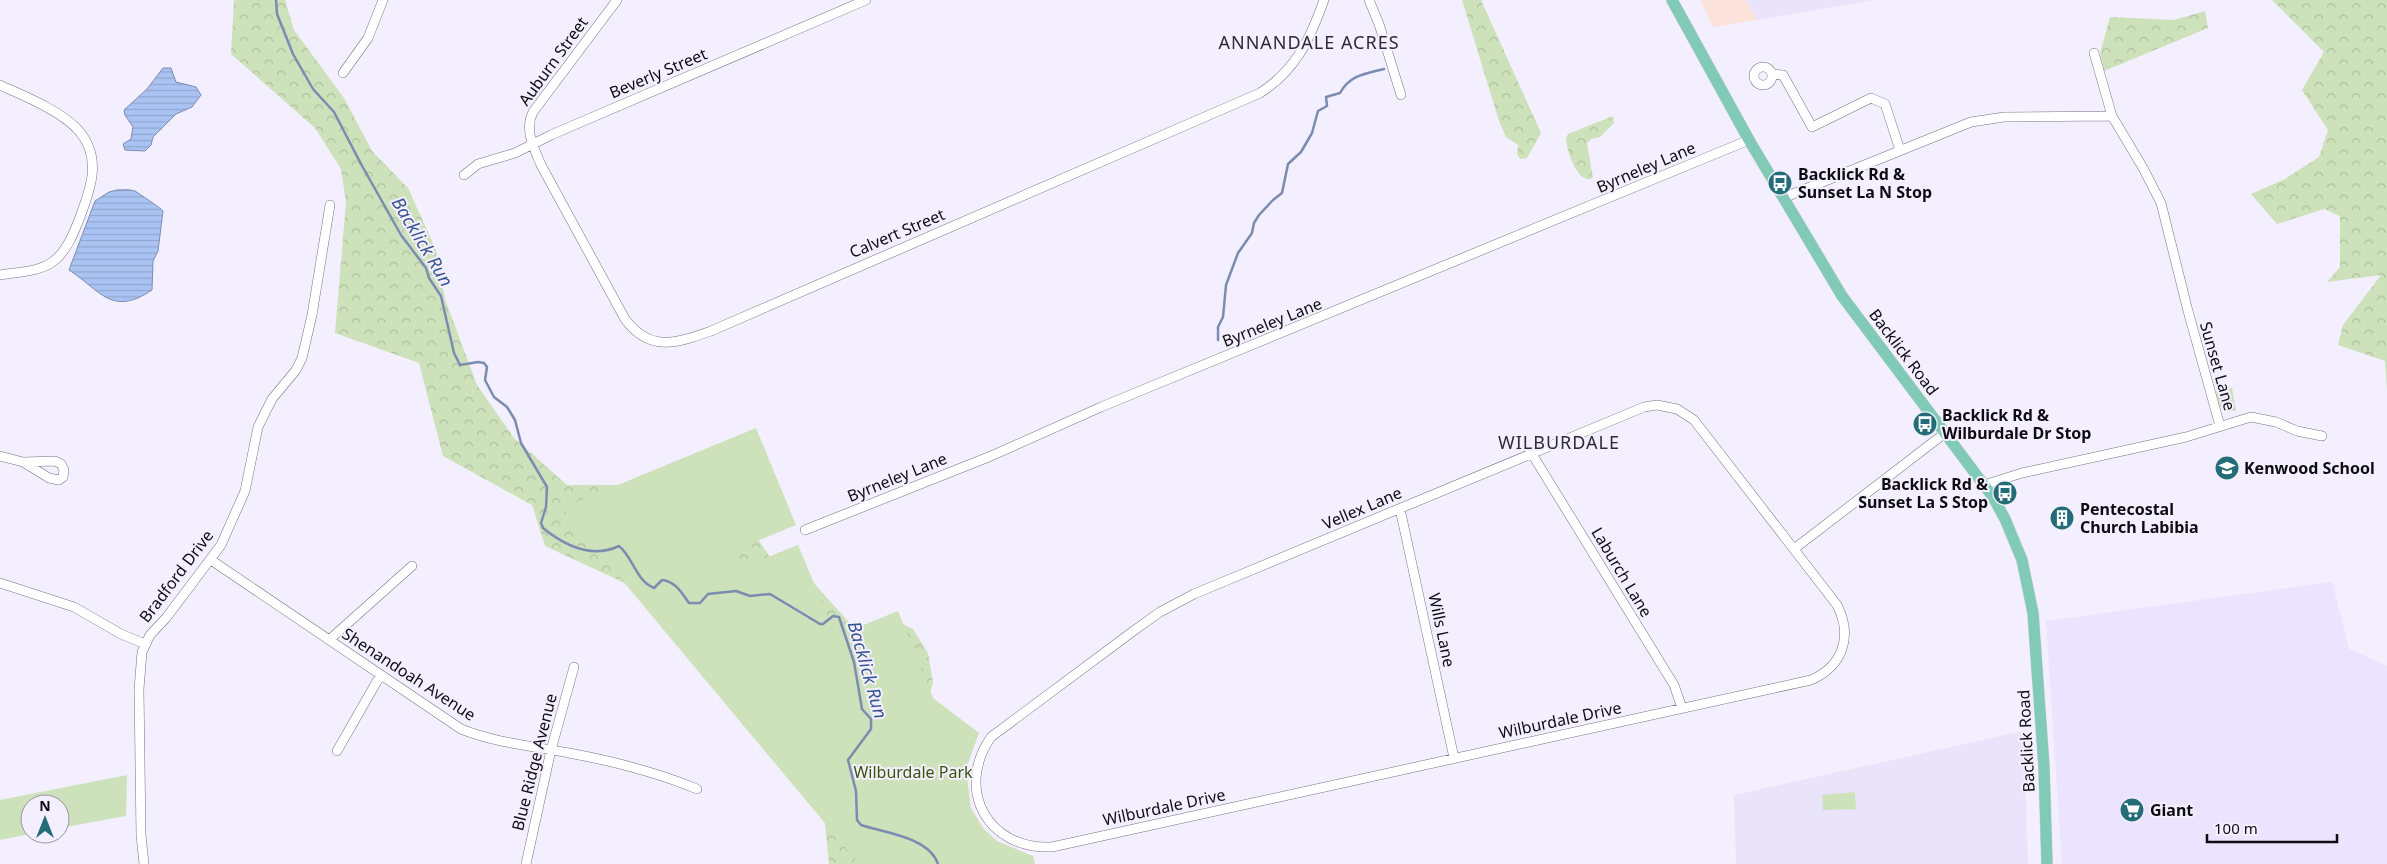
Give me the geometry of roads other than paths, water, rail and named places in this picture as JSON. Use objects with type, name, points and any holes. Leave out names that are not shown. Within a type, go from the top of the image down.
[{"type":"main road","name":"Backlick Road","points":[[1672,0],[1749,140],[1842,296],[1984,485],[2001,512],[2015,540],[2032,604],[2044,767],[2048,864]]},
{"type":"street","points":[[344,73],[368,38],[383,0]]},
{"type":"street","name":"Auburn Street","points":[[532,144],[528,126],[533,112],[616,0]]},
{"type":"street","name":"Beverly Street","points":[[464,175],[478,164],[515,153],[866,0]]},
{"type":"street","name":"Calvert Street","points":[[532,144],[553,188],[625,320],[647,339],[657,342],[676,342],[711,330],[1260,93],[1274,85],[1296,62],[1305,48],[1324,0]]},
{"type":"street","points":[[1369,0],[1379,24],[1401,96]]},
{"type":"street","name":"Sunset Lane","points":[[1984,485],[2022,473],[2186,437],[2220,426],[2188,311],[2161,203],[2140,162],[2112,116],[2094,53]]},
{"type":"street","points":[[1773,74],[1782,75],[1812,127],[1872,98],[1885,104],[1900,150]]},
{"type":"street","points":[[0,84],[73,124],[80,131],[91,152],[94,176],[74,232],[55,259],[38,268],[0,275]]},
{"type":"street","points":[[1783,198],[1971,122],[1988,118],[2112,116]]},
{"type":"street","name":"Byrneley Lane","points":[[805,530],[986,458],[1101,408],[1749,140]]},
{"type":"street","name":"Bradford Drive","points":[[144,864],[140,835],[139,690],[140,670],[145,644],[211,560],[240,505],[246,486],[254,438],[264,412],[296,370],[302,358],[312,315],[330,205]]},
{"type":"street","name":"Vellex Lane","points":[[982,811],[975,782],[976,769],[984,747],[997,730],[1160,612],[1177,602],[1644,407],[1657,405],[1677,409],[1690,416],[1794,549]]},
{"type":"street","points":[[2220,426],[2242,419],[2262,418],[2297,431],[2322,436]]},
{"type":"street","points":[[1794,549],[1945,433]]},
{"type":"street","name":"Laburch Lane","points":[[1532,454],[1674,685],[1682,708]]},
{"type":"street","points":[[0,456],[23,462]]},
{"type":"street","name":"Wills Lane","points":[[1400,509],[1454,758]]},
{"type":"street","name":"Wilburdale Drive","points":[[982,811],[996,829],[1016,842],[1028,846],[1052,847],[1811,680],[1821,675],[1835,663],[1844,645],[1846,634],[1842,614],[1794,549]]},
{"type":"street","name":"Shenandoah Avenue","points":[[211,560],[461,729],[495,740],[551,750],[661,775],[697,789]]},
{"type":"street","points":[[329,640],[412,566]]},
{"type":"street","points":[[0,583],[74,607],[121,634],[145,644]]},
{"type":"street","name":"Blue Ridge Avenue","points":[[526,864],[551,750],[574,667]]},
{"type":"street","points":[[337,751],[380,676]]},
{"type":"water","points":[[163,68],[171,68],[176,82],[196,87],[201,95],[192,107],[176,114],[153,137],[151,145],[145,151],[125,150],[123,144],[131,139],[133,127],[124,110],[147,89]]},
{"type":"water","points":[[117,190],[135,191],[163,211],[158,251],[153,261],[152,290],[138,298],[127,301],[117,301],[108,298],[69,270],[95,201],[109,192]]},
{"type":"waterway","name":"Backlick Run","points":[[276,0],[277,14],[293,54],[313,89],[334,112],[401,235],[426,268],[429,278],[441,296],[454,353],[460,365],[484,363],[487,367],[485,380],[494,397],[507,407],[515,420],[521,443],[547,487],[546,507],[541,523],[543,528],[560,540],[579,548],[599,551],[619,546],[648,585],[654,588],[662,580],[667,581],[678,588],[689,603],[700,603],[708,594],[736,591],[750,596],[770,594],[820,624],[823,624],[833,616],[839,617],[854,662],[862,709],[871,719],[871,729],[848,760],[856,791],[857,820],[861,825],[905,837],[916,842],[926,848],[938,864]]},
{"type":"waterway","points":[[1218,340],[1218,327],[1223,317],[1226,285],[1238,253],[1252,233],[1254,223],[1259,215],[1282,193],[1288,164],[1301,152],[1312,133],[1318,111],[1327,106],[1326,97],[1340,93],[1348,82],[1358,76],[1384,69]]},
{"type":"place","name":"Backlick Rd & Sunset La N Stop","points":[[1780,183]]},
{"type":"place","name":"Backlick Rd & Wilburdale Dr Stop","points":[[1925,424]]},
{"type":"place","name":"Kenwood School","points":[[2227,468]]},
{"type":"place","name":"Backlick Rd & Sunset La S Stop","points":[[2005,493]]},
{"type":"place","name":"Pentecostal Church Labibia","points":[[2062,518]]},
{"type":"place","name":"Giant","points":[[2132,810]]},
{"type":"district","name":"ANNANDALE ACRES","points":[[1309,43]]},
{"type":"district","name":"WILBURDALE","points":[[1559,443]]},
{"type":"park label","name":"Wilburdale Park","points":[[913,772]]}]
